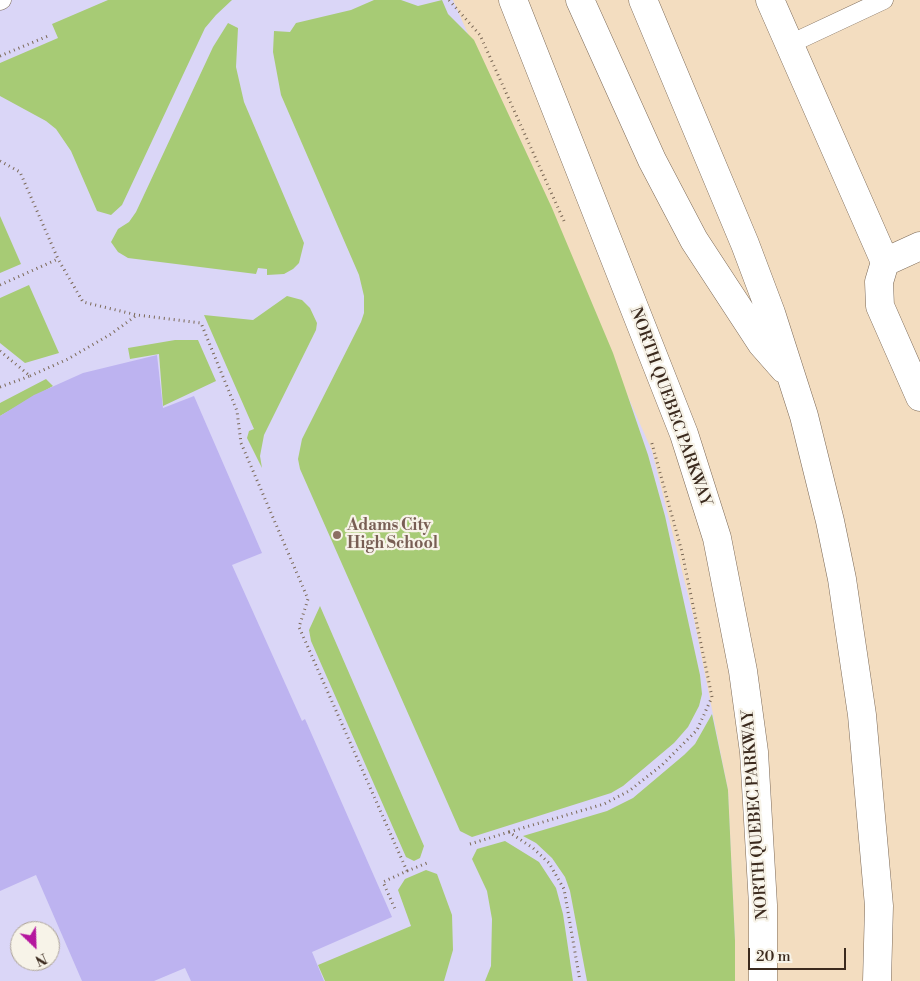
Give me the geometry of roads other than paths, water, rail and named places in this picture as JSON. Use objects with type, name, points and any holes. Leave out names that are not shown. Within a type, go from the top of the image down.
[{"type":"main road","name":"NORTH QUEBEC PARKWAY","points":[[513,0],[684,434],[717,538],[741,662],[754,752],[763,905],[763,981]]},
{"type":"main road","points":[[580,0],[652,160],[694,240],[762,344],[793,380]]},
{"type":"main road","points":[[643,0],[745,244],[793,380],[830,521],[842,579],[862,715],[878,906],[877,981]]},
{"type":"main road","points":[[770,0],[885,262],[879,282],[880,306],[920,397]]},
{"type":"main road","points":[[885,262],[920,246]]},
{"type":"lane","points":[[790,44],[884,0]]},
{"type":"place","name":"Adams City High School","points":[[337,535]]}]
